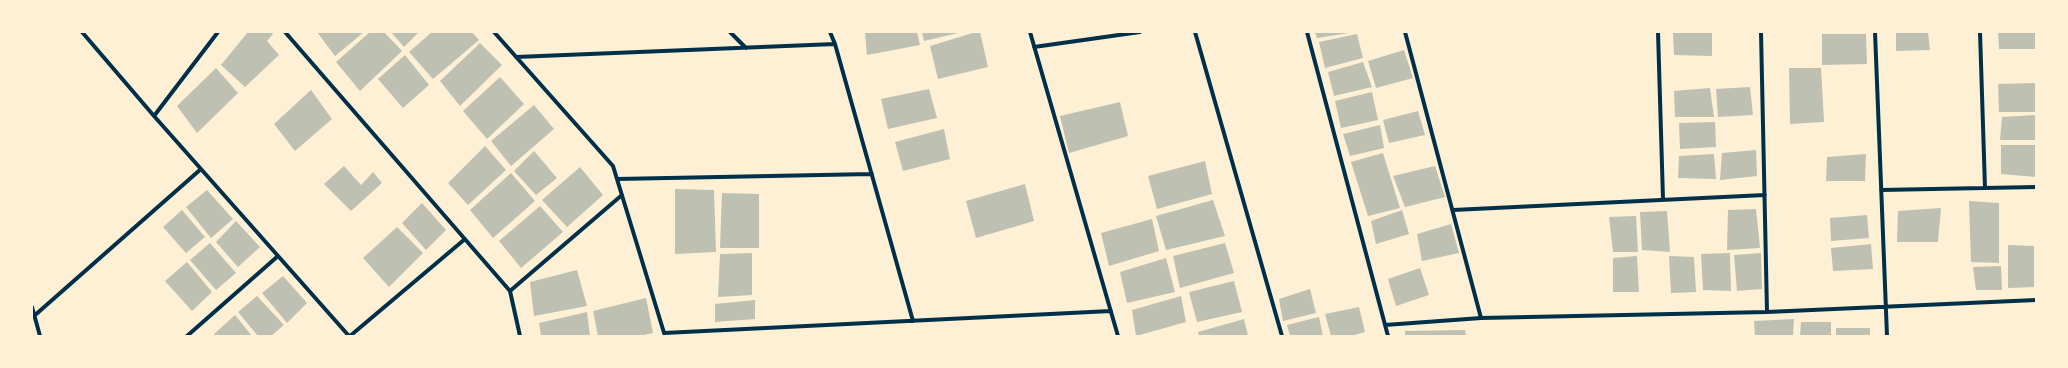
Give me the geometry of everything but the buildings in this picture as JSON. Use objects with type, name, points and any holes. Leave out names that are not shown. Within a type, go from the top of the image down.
[{"type":"street","points":[[82,32],[154,116],[350,336],[465,239]]},
{"type":"street","points":[[154,116],[218,32]]},
{"type":"street","points":[[285,32],[510,291],[520,336]]},
{"type":"street","points":[[494,32],[613,166],[664,334],[1111,312]]},
{"type":"street","points":[[730,32],[746,48]]},
{"type":"street","points":[[830,32],[835,44],[913,321]]},
{"type":"street","points":[[1030,32],[1118,336]]},
{"type":"street","points":[[1034,47],[1140,32]]},
{"type":"street","points":[[1195,32],[1282,336]]},
{"type":"street","points":[[1307,32],[1388,336]]},
{"type":"street","points":[[1405,32],[1481,318]]},
{"type":"street","points":[[1658,32],[1663,199]]},
{"type":"street","points":[[1761,32],[1767,312]]},
{"type":"street","points":[[1875,32],[1887,336]]},
{"type":"street","points":[[1980,32],[1985,188]]},
{"type":"street","points":[[516,57],[835,44]]},
{"type":"street","points":[[34,316],[201,169]]},
{"type":"street","points":[[617,179],[872,174]]},
{"type":"street","points":[[1881,190],[2036,187]]},
{"type":"street","points":[[510,291],[622,195]]},
{"type":"street","points":[[1453,210],[1765,195]]},
{"type":"street","points":[[187,336],[278,256]]},
{"type":"street","points":[[1385,325],[1481,318],[1767,312],[2036,300]]},
{"type":"street","points":[[32,307],[40,336]]}]
